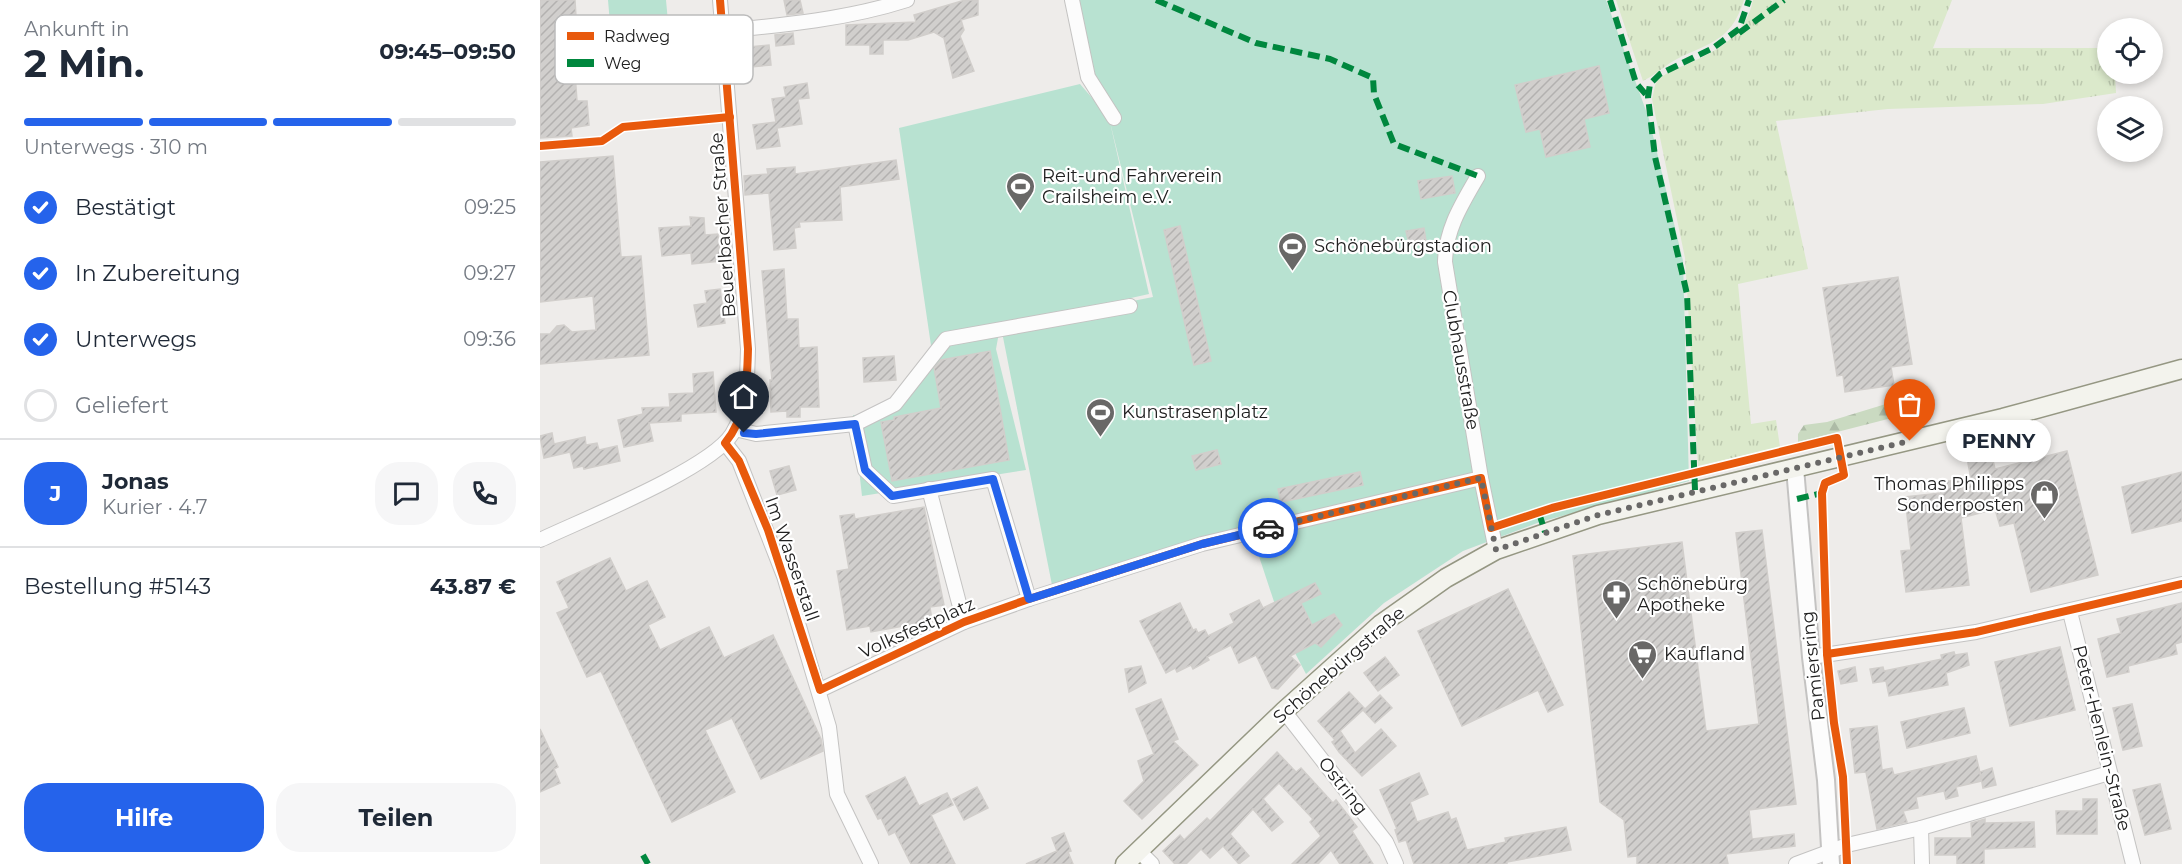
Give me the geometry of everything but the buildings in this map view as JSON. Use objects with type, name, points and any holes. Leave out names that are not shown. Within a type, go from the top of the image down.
[{"type":"main road","name":"Schönebürgstraße","points":[[1125,864],[1284,711],[1381,624],[1446,578],[1496,550],[1598,515],[1991,420],[2182,369]]},
{"type":"street","name":"Beuerlbacher Straße","points":[[720,0],[721,15]]},
{"type":"street","points":[[753,28],[783,26],[874,10],[908,0]]},
{"type":"street","points":[[1072,0],[1088,77],[1114,118]]},
{"type":"street","name":"Beuerlbacher Straße","points":[[540,540],[686,470],[724,443],[735,429],[745,398],[748,349],[726,84]]},
{"type":"street","name":"Clubhausstraße","points":[[1478,176],[1451,224],[1445,244],[1445,262],[1481,478],[1496,550]]},
{"type":"street","points":[[735,429],[756,434],[855,424],[895,404],[946,339],[1130,306]]},
{"type":"street","points":[[855,424],[865,470],[892,496],[993,479],[1029,599]]},
{"type":"street","name":"Im Wasserstall","points":[[724,443],[739,461],[768,530],[820,690],[833,745],[837,794],[871,864]]},
{"type":"street","name":"Pamiersring","points":[[1795,468],[1831,858]]},
{"type":"street","name":"Volksfestplatz","points":[[820,690],[964,622],[1029,599],[1202,544],[1481,478]]},
{"type":"street","points":[[929,489],[964,622]]},
{"type":"street","points":[[1811,657],[1976,632],[2070,612],[2182,584]]},
{"type":"street","name":"Peter-Henlein-Straße","points":[[2070,612],[2133,864]]},
{"type":"street","name":"Ostring","points":[[1284,711],[1386,842],[1396,864]]},
{"type":"street","points":[[1797,864],[1831,858],[1846,845],[1921,828],[2109,773]]},
{"type":"street","points":[[1921,828],[1922,864]]},
{"type":"street","points":[[1139,850],[1152,864]]},
{"type":"green space","points":[[608,0],[666,0],[667,15],[609,15]]},
{"type":"green space","name":"Schönebürgstadion","points":[[1073,0],[1606,0],[1649,119],[1683,261],[1689,481],[1540,522],[1463,551],[1384,603],[1306,674],[1284,632],[1251,532],[1052,585],[1001,327],[1153,297],[1109,118],[1149,294],[1000,327],[996,349],[1026,470],[862,496],[853,415],[872,416],[933,359],[899,128],[1080,84],[1106,114],[1082,80]]},
{"type":"green space","points":[[1616,0],[1744,0],[1732,26],[1724,34],[1706,46],[1670,63],[1643,81]]},
{"type":"green space","points":[[1753,0],[1952,0],[1933,48],[2097,48],[2097,84],[2116,84],[2116,93],[2043,104],[1888,109],[1776,121],[1808,269],[1738,284],[1751,424],[1776,420],[1780,447],[1698,466],[1685,258],[1652,99],[1656,83],[1660,78],[1719,48],[1737,33],[1749,13]]},
{"type":"green space","points":[[1912,396],[1921,396],[1927,403],[1927,409],[1798,442],[1798,434],[1804,425],[1827,422]]},
{"type":"marked path","points":[[1156,0],[1256,43],[1330,59],[1373,78],[1374,94],[1394,144],[1478,176]]},
{"type":"marked path","points":[[1610,0],[1636,83],[1648,97]]},
{"type":"marked path","points":[[1695,490],[1687,294],[1655,157],[1648,97],[1650,84],[1660,74],[1713,48],[1739,29],[1749,0]]},
{"type":"marked path","points":[[1739,33],[1784,0]]},
{"type":"marked path","points":[[1797,499],[1822,493]]},
{"type":"marked path","points":[[1539,513],[1545,532]]},
{"type":"marked path","points":[[643,855],[648,864]]},
{"type":"cycle path","points":[[720,0],[721,15]]},
{"type":"cycle path","points":[[727,84],[748,349],[742,411],[725,443],[739,461],[768,530],[820,690],[964,622],[1202,544],[1481,478],[1491,528],[1552,508],[1837,438],[1844,475],[1825,483],[1822,493],[1827,654],[1834,723],[1843,777],[1847,864]]},
{"type":"cycle path","points":[[540,146],[602,141],[623,127],[730,117]]},
{"type":"cycle path","points":[[1827,654],[1976,632],[2182,584]]},
{"type":"way so far","points":[[1268,528],[1481,478],[1496,550],[1598,515],[1695,490],[1910,441]]},
{"type":"place","name":"Reit-und Fahrverein Crailsheim e.V.","points":[[1021,212]]},
{"type":"place","name":"Schönebürgstadion","points":[[1293,272]]},
{"type":"place","name":"Kunstrasenplatz","points":[[1101,438]]},
{"type":"place","name":"PENNY","points":[[1910,441]]},
{"type":"place","name":"Thomas Philipps Sonderposten","points":[[2045,520]]},
{"type":"place","name":"Schönebürg Apotheke","points":[[1616,620]]},
{"type":"place","name":"Kaufland","points":[[1643,680]]},
{"type":"route","points":[[744,433],[756,434],[855,424],[865,470],[892,496],[993,479],[1029,599],[1202,544],[1268,528]]}]
